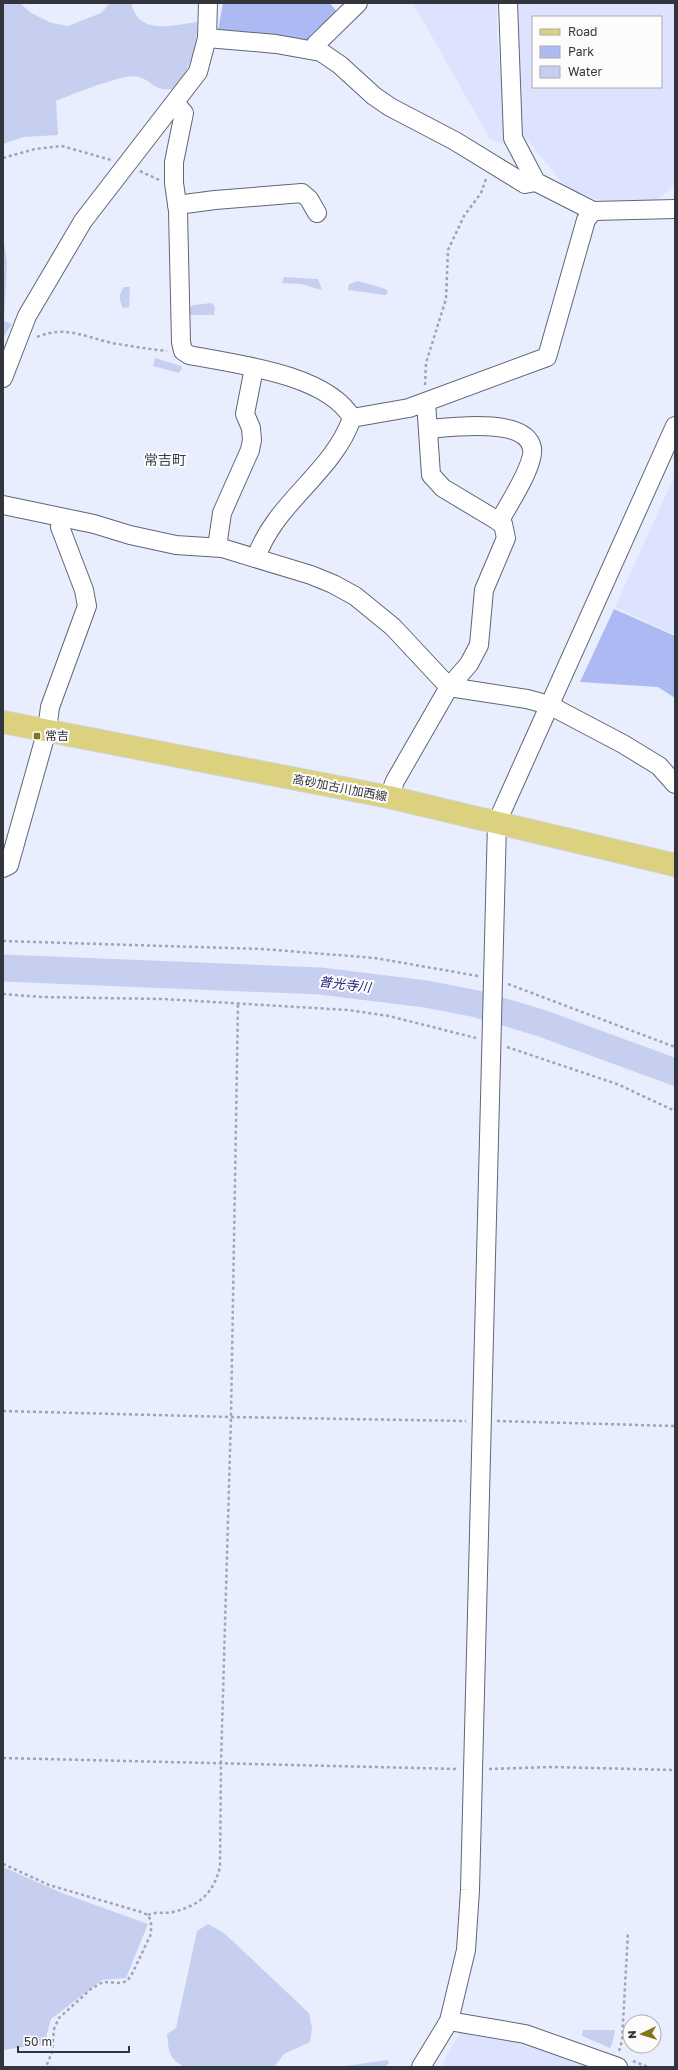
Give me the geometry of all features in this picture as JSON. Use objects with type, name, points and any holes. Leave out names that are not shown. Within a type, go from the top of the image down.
[{"type":"main road","name":"高砂加古川加西線","points":[[3,722],[389,797],[675,865]]},
{"type":"street","points":[[3,378],[27,316],[83,222],[198,72],[207,38],[208,3]]},
{"type":"street","points":[[314,50],[316,44],[358,3]]},
{"type":"street","points":[[508,3],[513,138],[536,182],[593,211],[675,209]]},
{"type":"street","points":[[207,38],[276,44],[321,52],[340,65],[374,96],[390,107],[455,141],[525,184],[536,182]]},
{"type":"street","points":[[175,103],[184,113],[174,162],[183,351],[189,355],[254,368],[309,383],[324,390],[346,408],[352,418]]},
{"type":"street","points":[[177,205],[215,200],[302,193],[309,199],[317,213]]},
{"type":"street","points":[[352,418],[409,408],[547,357],[586,220],[593,211]]},
{"type":"street","points":[[217,547],[222,513],[250,450],[252,440],[251,428],[245,414],[254,368]]},
{"type":"street","points":[[389,797],[395,781],[449,687],[469,664],[479,645],[484,590],[506,538],[503,524],[443,488],[431,475],[426,402]]},
{"type":"street","points":[[256,558],[260,547],[275,522],[338,447],[352,418]]},
{"type":"street","points":[[429,429],[476,426],[518,430],[529,440],[532,449],[526,473],[499,522]]},
{"type":"street","points":[[421,2067],[449,2021],[466,1950],[474,1769],[497,822],[675,426]]},
{"type":"street","points":[[3,504],[176,545],[217,547],[312,575],[355,596],[393,627],[449,687],[527,699],[549,705],[623,744],[659,766],[675,784]]},
{"type":"street","points":[[3,868],[9,865],[48,730],[50,707],[87,606],[84,590],[60,527],[63,518]]},
{"type":"street","points":[[449,2021],[525,2034],[615,2066]]},
{"type":"path","points":[[3,158],[35,149],[62,146],[127,165],[165,183],[174,183]]},
{"type":"path","points":[[426,402],[426,363],[446,299],[448,250],[464,216],[481,193],[493,164]]},
{"type":"path","points":[[17,342],[23,343],[45,334],[75,332],[110,342],[145,349],[183,351]]},
{"type":"path","points":[[3,941],[262,949],[375,958],[493,982],[675,1047]]},
{"type":"path","points":[[3,994],[41,997],[163,999],[348,1010],[390,1016],[491,1038],[617,1084],[675,1111]]},
{"type":"path","points":[[3,1864],[49,1884],[148,1915],[153,1913],[172,1912],[192,1905],[207,1896],[216,1883],[220,1867],[221,1763],[231,1417],[238,1004]]},
{"type":"path","points":[[3,1411],[675,1426]]},
{"type":"path","points":[[3,1758],[474,1769],[551,1767],[675,1770]]},
{"type":"path","points":[[46,2067],[52,2052],[54,2029],[59,2018],[91,1989],[103,1982],[121,1983],[126,1981],[132,1974],[151,1934],[151,1921],[148,1915]]},
{"type":"path","points":[[615,2066],[622,2041],[628,1932]]},
{"type":"shaded area","points":[[413,3],[497,3],[497,34],[506,145],[490,139]]},
{"type":"shaded area","points":[[517,3],[675,3],[675,184],[658,200],[604,202],[579,193],[563,184],[522,133]]},
{"type":"shaded area","points":[[675,475],[675,635],[615,607]]},
{"type":"shaded area","points":[[460,2032],[480,2032],[586,2061],[598,2067],[441,2067]]},
{"type":"green space","points":[[223,3],[330,3],[337,12],[311,34],[309,42],[218,31]]},
{"type":"green space","points":[[614,609],[675,636],[675,698],[658,687],[580,682]]},
{"type":"water","points":[[3,3],[20,3],[31,13],[52,23],[68,26],[101,13],[110,3],[131,3],[138,18],[155,26],[169,26],[197,22],[196,40],[192,58],[184,75],[173,89],[161,89],[144,79],[132,76],[98,85],[56,101],[58,135],[24,137],[3,144]]},
{"type":"water","points":[[3,235],[7,263],[4,321],[12,324],[3,338]]},
{"type":"water","points":[[284,277],[318,279],[322,290],[301,284],[282,283]]},
{"type":"water","points":[[358,281],[386,289],[388,293],[385,295],[348,290],[349,284]]},
{"type":"water","points":[[124,287],[130,287],[129,307],[123,308],[120,298]]},
{"type":"water","points":[[212,303],[215,307],[214,315],[190,315],[188,309],[193,305]]},
{"type":"water","points":[[155,358],[181,366],[182,368],[179,373],[153,366]]},
{"type":"water","points":[[3,1867],[62,1893],[148,1924],[126,1978],[102,1980],[51,2019],[44,2044],[3,2050]]},
{"type":"water","points":[[208,1924],[224,1933],[309,2013],[312,2028],[310,2042],[284,2054],[274,2067],[184,2067],[170,2054],[167,2034],[176,2028],[197,1931]]},
{"type":"water","points":[[583,2030],[615,2030],[610,2048],[582,2036]]},
{"type":"water","points":[[388,2060],[389,2063],[385,2067],[338,2067]]},
{"type":"waterway","name":"普光寺川","points":[[3,968],[320,981],[426,994],[477,1004],[541,1023],[675,1072]]},
{"type":"place","name":"常吉","points":[[37,736]]},
{"type":"district","name":"常吉町","points":[[165,460]]}]
